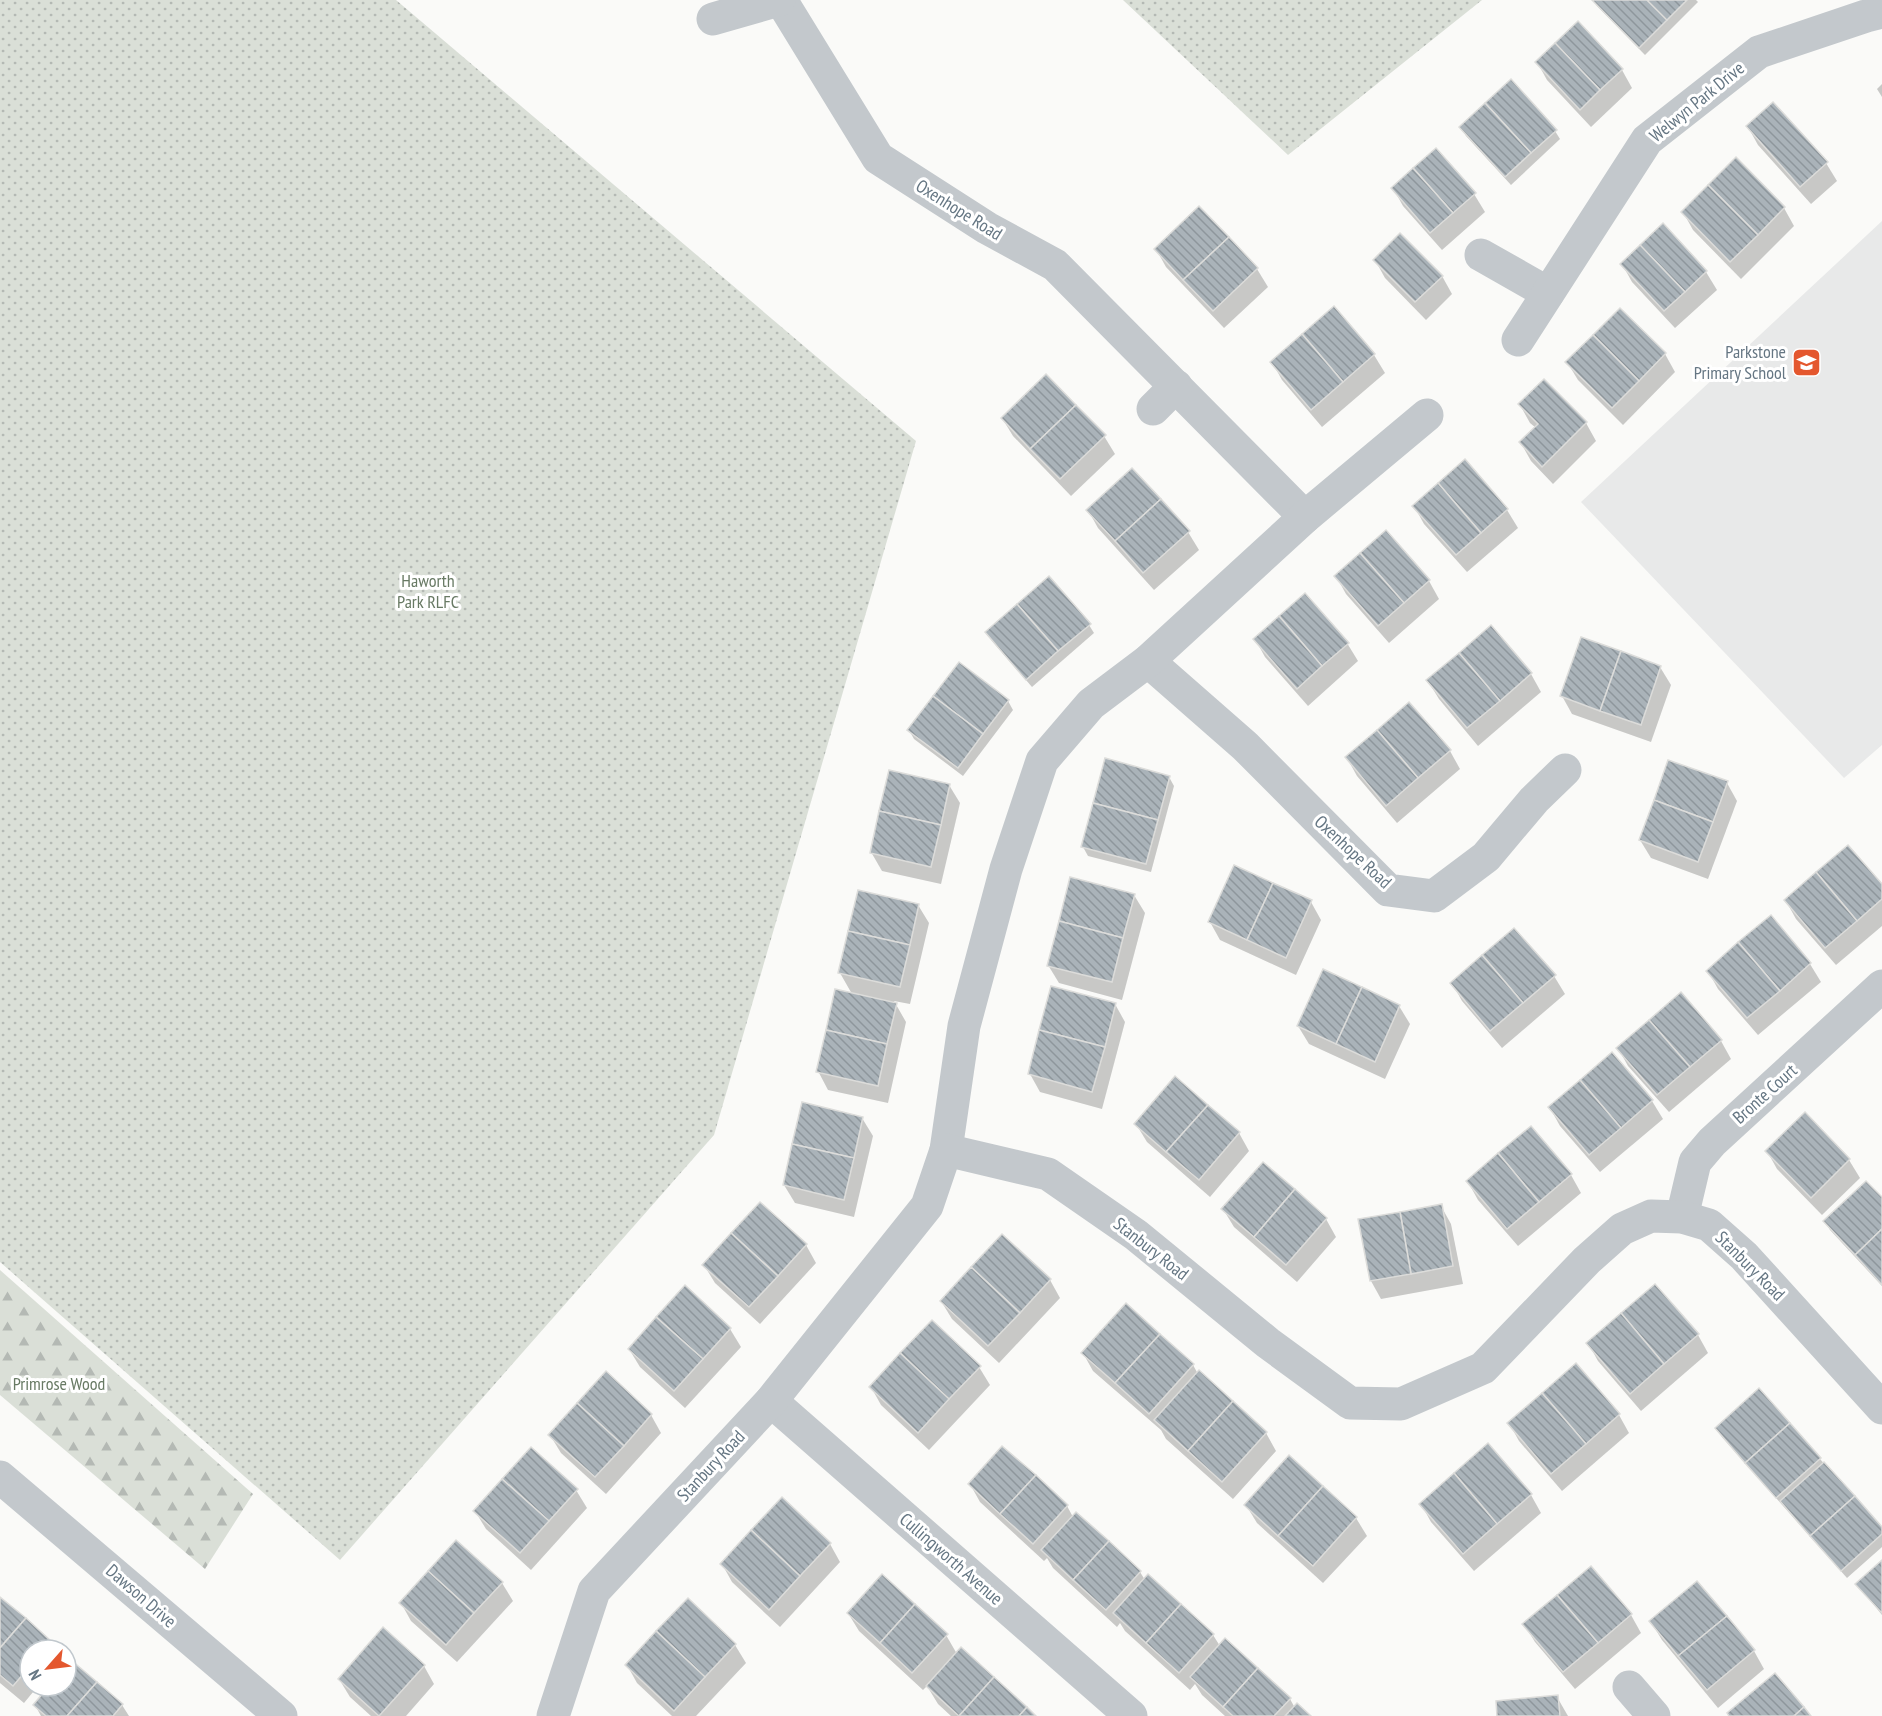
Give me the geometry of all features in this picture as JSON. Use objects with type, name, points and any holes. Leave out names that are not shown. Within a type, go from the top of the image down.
[{"type":"street","name":"Oxenhope Road","points":[[713,19],[780,0],[878,158],[987,228],[1054,265],[1165,398],[1305,517]]},
{"type":"street","name":"Welwyn Park Drive","points":[[1518,340],[1647,140],[1759,52],[1882,12]]},
{"type":"street","points":[[1481,255],[1548,293]]},
{"type":"street","points":[[946,1150],[964,1026],[1006,869],[1042,761],[1091,704],[1148,661],[1305,517],[1427,415]]},
{"type":"street","name":"Oxenhope Road","points":[[1148,661],[1245,746],[1388,890],[1434,896],[1486,857],[1534,800],[1565,770]]},
{"type":"street","name":"Bronte Court","points":[[1682,1217],[1695,1162],[1712,1142],[1880,990]]},
{"type":"street","name":"Stanbury Road","points":[[554,1716],[594,1591],[771,1401],[927,1206],[946,1150],[1048,1174],[1136,1235],[1268,1343],[1350,1403],[1401,1404],[1483,1368],[1587,1260],[1622,1229],[1651,1216],[1682,1217],[1709,1225],[1744,1256],[1882,1408]]},
{"type":"street","name":"Cullingworth Avenue","points":[[771,1401],[1131,1716]]},
{"type":"street","name":"Dawson Drive","points":[[0,1477],[281,1716]]},
{"type":"street","points":[[1629,1687],[1654,1716]]},
{"type":"shaded area","name":"Parkstone Primary School","points":[[1882,221],[1882,745],[1844,778],[1581,502]]},
{"type":"green space","name":"Haworth Park RLFC","points":[[0,0],[396,0],[916,441],[714,1135],[340,1560],[0,1262]]},
{"type":"green space","points":[[1123,0],[1482,0],[1288,155]]},
{"type":"green space","name":"Primrose Wood","points":[[0,1270],[253,1494],[205,1569],[0,1395]]},
{"type":"building","points":[[1592,0],[1647,0],[1667,20],[1639,48]]},
{"type":"building","points":[[1647,0],[1687,0],[1667,20]]},
{"type":"building","points":[[1578,21],[1623,69],[1600,90],[1555,43]]},
{"type":"building","points":[[1555,43],[1600,90],[1580,110],[1535,62]]},
{"type":"building","points":[[1511,79],[1557,130],[1531,153],[1485,103]]},
{"type":"building","points":[[1773,102],[1828,162],[1800,187],[1746,126]]},
{"type":"building","points":[[1485,103],[1531,153],[1505,177],[1459,127]]},
{"type":"building","points":[[1436,148],[1476,193],[1453,213],[1413,168]]},
{"type":"building","points":[[1736,157],[1785,207],[1758,235],[1708,185]]},
{"type":"building","points":[[1413,168],[1453,213],[1430,233],[1391,188]]},
{"type":"building","points":[[1708,185],[1758,235],[1730,262],[1681,212]]},
{"type":"building","points":[[1199,206],[1229,237],[1183,280],[1154,249]]},
{"type":"building","points":[[1663,223],[1707,271],[1685,292],[1640,245]]},
{"type":"building","points":[[1400,233],[1443,276],[1415,302],[1373,260]]},
{"type":"building","points":[[1229,237],[1258,268],[1213,311],[1183,280]]},
{"type":"building","points":[[1640,245],[1685,292],[1664,311],[1620,264]]},
{"type":"building","points":[[1334,306],[1375,354],[1343,382],[1302,334]]},
{"type":"building","points":[[1620,308],[1666,353],[1639,381],[1593,335]]},
{"type":"building","points":[[1302,334],[1343,382],[1311,410],[1270,362]]},
{"type":"building","points":[[1593,335],[1639,381],[1612,408],[1565,362]]},
{"type":"building","points":[[1046,374],[1076,405],[1030,449],[1001,418]]},
{"type":"building","points":[[1544,379],[1587,422],[1542,467],[1519,442],[1538,424],[1518,404]]},
{"type":"building","points":[[1076,405],[1106,435],[1060,479],[1030,449]]},
{"type":"building","points":[[1465,459],[1508,509],[1481,533],[1438,483]]},
{"type":"building","points":[[1132,468],[1161,499],[1115,541],[1086,510]]},
{"type":"building","points":[[1438,483],[1481,533],[1456,555],[1412,506]]},
{"type":"building","points":[[1161,499],[1190,531],[1143,573],[1115,541]]},
{"type":"building","points":[[1386,530],[1430,580],[1404,603],[1360,553]]},
{"type":"building","points":[[1360,553],[1404,603],[1378,626],[1334,576]]},
{"type":"building","points":[[1049,576],[1091,624],[1058,651],[1017,604]]},
{"type":"building","points":[[1305,593],[1349,643],[1322,666],[1279,616]]},
{"type":"building","points":[[1017,604],[1058,651],[1026,680],[985,632]]},
{"type":"building","points":[[1279,616],[1322,666],[1297,689],[1253,639]]},
{"type":"building","points":[[1491,625],[1532,673],[1500,701],[1459,653]]},
{"type":"building","points":[[1581,637],[1621,651],[1600,711],[1560,696]]},
{"type":"building","points":[[1621,651],[1661,666],[1641,725],[1600,711]]},
{"type":"building","points":[[1459,653],[1500,701],[1467,728],[1426,680]]},
{"type":"building","points":[[959,662],[1009,700],[983,734],[933,696]]},
{"type":"building","points":[[933,696],[983,734],[958,768],[907,730]]},
{"type":"building","points":[[1409,702],[1451,750],[1418,778],[1377,730]]},
{"type":"building","points":[[1377,730],[1418,778],[1386,806],[1345,757]]},
{"type":"building","points":[[1105,758],[1170,776],[1158,820],[1093,803]]},
{"type":"building","points":[[1668,760],[1728,781],[1713,822],[1654,800]]},
{"type":"building","points":[[889,770],[950,784],[941,825],[879,811]]},
{"type":"building","points":[[1654,800],[1713,822],[1698,862],[1639,840]]},
{"type":"building","points":[[1093,803],[1158,820],[1146,864],[1081,847]]},
{"type":"building","points":[[879,811],[941,825],[931,867],[870,853]]},
{"type":"building","points":[[1848,845],[1882,884],[1882,899],[1857,921],[1816,872]]},
{"type":"building","points":[[1234,865],[1273,883],[1247,940],[1208,922]]},
{"type":"building","points":[[1816,872],[1857,921],[1825,948],[1784,900]]},
{"type":"building","points":[[1070,877],[1135,894],[1123,938],[1059,921]]},
{"type":"building","points":[[1273,883],[1312,900],[1286,958],[1247,940]]},
{"type":"building","points":[[858,890],[919,904],[910,945],[848,931]]},
{"type":"building","points":[[1771,915],[1811,963],[1780,991],[1738,942]]},
{"type":"building","points":[[1059,921],[1123,938],[1112,982],[1047,966]]},
{"type":"building","points":[[1514,928],[1556,975],[1523,1003],[1482,955]]},
{"type":"building","points":[[848,931],[910,945],[900,987],[838,973]]},
{"type":"building","points":[[1738,942],[1780,991],[1747,1018],[1706,971]]},
{"type":"building","points":[[1482,955],[1523,1003],[1490,1031],[1450,983]]},
{"type":"building","points":[[1323,969],[1362,987],[1336,1044],[1297,1026]]},
{"type":"building","points":[[1051,986],[1116,1003],[1105,1047],[1039,1030]]},
{"type":"building","points":[[1362,987],[1400,1005],[1375,1062],[1336,1044]]},
{"type":"building","points":[[835,989],[897,1003],[887,1044],[826,1030]]},
{"type":"building","points":[[1681,992],[1722,1040],[1690,1067],[1649,1020]]},
{"type":"building","points":[[1649,1020],[1690,1067],[1657,1095],[1616,1048]]},
{"type":"building","points":[[826,1030],[887,1044],[878,1086],[816,1072]]},
{"type":"building","points":[[1039,1030],[1105,1047],[1092,1092],[1028,1074]]},
{"type":"building","points":[[1612,1052],[1653,1100],[1621,1128],[1580,1080]]},
{"type":"building","points":[[1175,1076],[1208,1105],[1166,1152],[1134,1124]]},
{"type":"building","points":[[1580,1080],[1621,1128],[1589,1155],[1548,1107]]},
{"type":"building","points":[[802,1102],[863,1117],[854,1158],[792,1144]]},
{"type":"building","points":[[1208,1105],[1240,1132],[1199,1180],[1166,1152]]},
{"type":"building","points":[[1805,1112],[1850,1159],[1811,1198],[1765,1151]]},
{"type":"building","points":[[1531,1126],[1572,1174],[1539,1202],[1498,1153]]},
{"type":"building","points":[[792,1144],[854,1158],[844,1200],[783,1185]]},
{"type":"building","points":[[1498,1153],[1539,1202],[1507,1229],[1466,1181]]},
{"type":"building","points":[[1263,1162],[1295,1189],[1254,1237],[1221,1209]]},
{"type":"building","points":[[1866,1181],[1882,1197],[1882,1229],[1855,1255],[1823,1221]]},
{"type":"building","points":[[1295,1189],[1327,1218],[1286,1265],[1254,1237]]},
{"type":"building","points":[[760,1202],[807,1244],[778,1276],[731,1233]]},
{"type":"building","points":[[1442,1204],[1453,1266],[1411,1274],[1400,1212]]},
{"type":"building","points":[[1400,1212],[1411,1274],[1370,1281],[1358,1219]]},
{"type":"building","points":[[1882,1229],[1882,1285],[1855,1255]]},
{"type":"building","points":[[731,1233],[778,1276],[749,1307],[702,1265]]},
{"type":"building","points":[[1002,1234],[1051,1279],[1020,1313],[971,1267]]},
{"type":"building","points":[[971,1267],[1020,1313],[988,1346],[940,1301]]},
{"type":"building","points":[[1655,1284],[1699,1334],[1664,1364],[1621,1313]]},
{"type":"building","points":[[685,1285],[731,1328],[703,1359],[656,1317]]},
{"type":"building","points":[[1126,1303],[1160,1334],[1115,1383],[1081,1353]]},
{"type":"building","points":[[1621,1313],[1664,1364],[1630,1394],[1586,1343]]},
{"type":"building","points":[[656,1317],[703,1359],[674,1391],[628,1349]]},
{"type":"building","points":[[932,1320],[981,1366],[949,1399],[900,1353]]},
{"type":"building","points":[[1160,1334],[1194,1364],[1149,1414],[1115,1383]]},
{"type":"building","points":[[900,1353],[949,1399],[918,1433],[869,1387]]},
{"type":"building","points":[[1576,1363],[1620,1414],[1586,1444],[1542,1393]]},
{"type":"building","points":[[1199,1370],[1233,1401],[1188,1451],[1154,1420]]},
{"type":"building","points":[[606,1371],[652,1414],[624,1446],[577,1403]]},
{"type":"building","points":[[1759,1388],[1790,1423],[1745,1463],[1715,1428]]},
{"type":"building","points":[[1542,1393],[1586,1444],[1551,1474],[1507,1423]]},
{"type":"building","points":[[1233,1401],[1267,1432],[1222,1482],[1188,1451]]},
{"type":"building","points":[[577,1403],[624,1446],[595,1477],[548,1435]]},
{"type":"building","points":[[1790,1423],[1821,1458],[1776,1498],[1745,1463]]},
{"type":"building","points":[[1488,1443],[1532,1494],[1497,1524],[1454,1473]]},
{"type":"building","points":[[1002,1446],[1036,1475],[1000,1514],[968,1484]]},
{"type":"building","points":[[531,1447],[578,1489],[549,1521],[502,1479]]},
{"type":"building","points":[[1289,1455],[1323,1486],[1278,1536],[1244,1505]]},
{"type":"building","points":[[1824,1462],[1855,1496],[1810,1536],[1780,1501]]},
{"type":"building","points":[[1454,1473],[1497,1524],[1463,1554],[1419,1504]]},
{"type":"building","points":[[1036,1475],[1068,1505],[1033,1544],[1000,1514]]},
{"type":"building","points":[[502,1479],[549,1521],[520,1553],[473,1511]]},
{"type":"building","points":[[1323,1486],[1357,1517],[1313,1566],[1278,1536]]},
{"type":"building","points":[[1855,1496],[1882,1527],[1882,1534],[1841,1571],[1810,1536]]},
{"type":"building","points":[[782,1497],[831,1543],[800,1576],[751,1530]]},
{"type":"building","points":[[1076,1512],[1109,1541],[1073,1580],[1041,1550]]},
{"type":"building","points":[[751,1530],[800,1576],[769,1610],[720,1564]]},
{"type":"building","points":[[456,1540],[503,1582],[474,1613],[428,1571]]},
{"type":"building","points":[[1109,1541],[1141,1571],[1106,1610],[1073,1580]]},
{"type":"building","points":[[1882,1560],[1882,1613],[1855,1584]]},
{"type":"building","points":[[1591,1566],[1632,1614],[1598,1643],[1557,1595]]},
{"type":"building","points":[[428,1571],[474,1613],[446,1645],[399,1603]]},
{"type":"building","points":[[882,1574],[915,1604],[880,1643],[847,1613]]},
{"type":"building","points":[[1148,1574],[1181,1604],[1146,1643],[1113,1613]]},
{"type":"building","points":[[1697,1581],[1727,1616],[1678,1656],[1649,1621]]},
{"type":"building","points":[[1557,1595],[1598,1643],[1563,1672],[1522,1624]]},
{"type":"building","points":[[0,1597],[26,1618],[0,1648]]},
{"type":"building","points":[[688,1598],[736,1644],[705,1677],[656,1631]]},
{"type":"building","points":[[915,1604],[948,1634],[912,1673],[880,1643]]},
{"type":"building","points":[[1181,1604],[1214,1634],[1179,1673],[1146,1643]]},
{"type":"building","points":[[1727,1616],[1755,1650],[1707,1690],[1678,1656]]},
{"type":"building","points":[[26,1618],[48,1638],[18,1638],[18,1680],[13,1686],[0,1675],[0,1648]]},
{"type":"building","points":[[383,1627],[425,1665],[379,1716],[338,1679]]},
{"type":"building","points":[[656,1631],[705,1677],[674,1711],[625,1665]]},
{"type":"building","points":[[1225,1638],[1258,1668],[1223,1707],[1190,1677]]},
{"type":"building","points":[[961,1647],[994,1677],[959,1716],[926,1686]]},
{"type":"building","points":[[78,1666],[97,1682],[67,1716],[46,1716],[33,1705],[39,1698],[78,1698]]},
{"type":"building","points":[[1258,1668],[1291,1698],[1274,1716],[1233,1716],[1223,1707]]},
{"type":"building","points":[[1775,1673],[1804,1707],[1794,1716],[1729,1716],[1727,1713]]},
{"type":"building","points":[[994,1677],[1027,1707],[1019,1716],[959,1716]]},
{"type":"building","points":[[97,1682],[123,1704],[113,1716],[67,1716]]},
{"type":"building","points":[[1558,1695],[1560,1716],[1497,1716],[1496,1701]]},
{"type":"building","points":[[1297,1703],[1311,1716],[1285,1716]]},
{"type":"building","points":[[1027,1707],[1036,1716],[1019,1716]]},
{"type":"building","points":[[1804,1707],[1811,1716],[1794,1716]]},
{"type":"place","name":"Parkstone Primary School","points":[[1807,362]]}]
